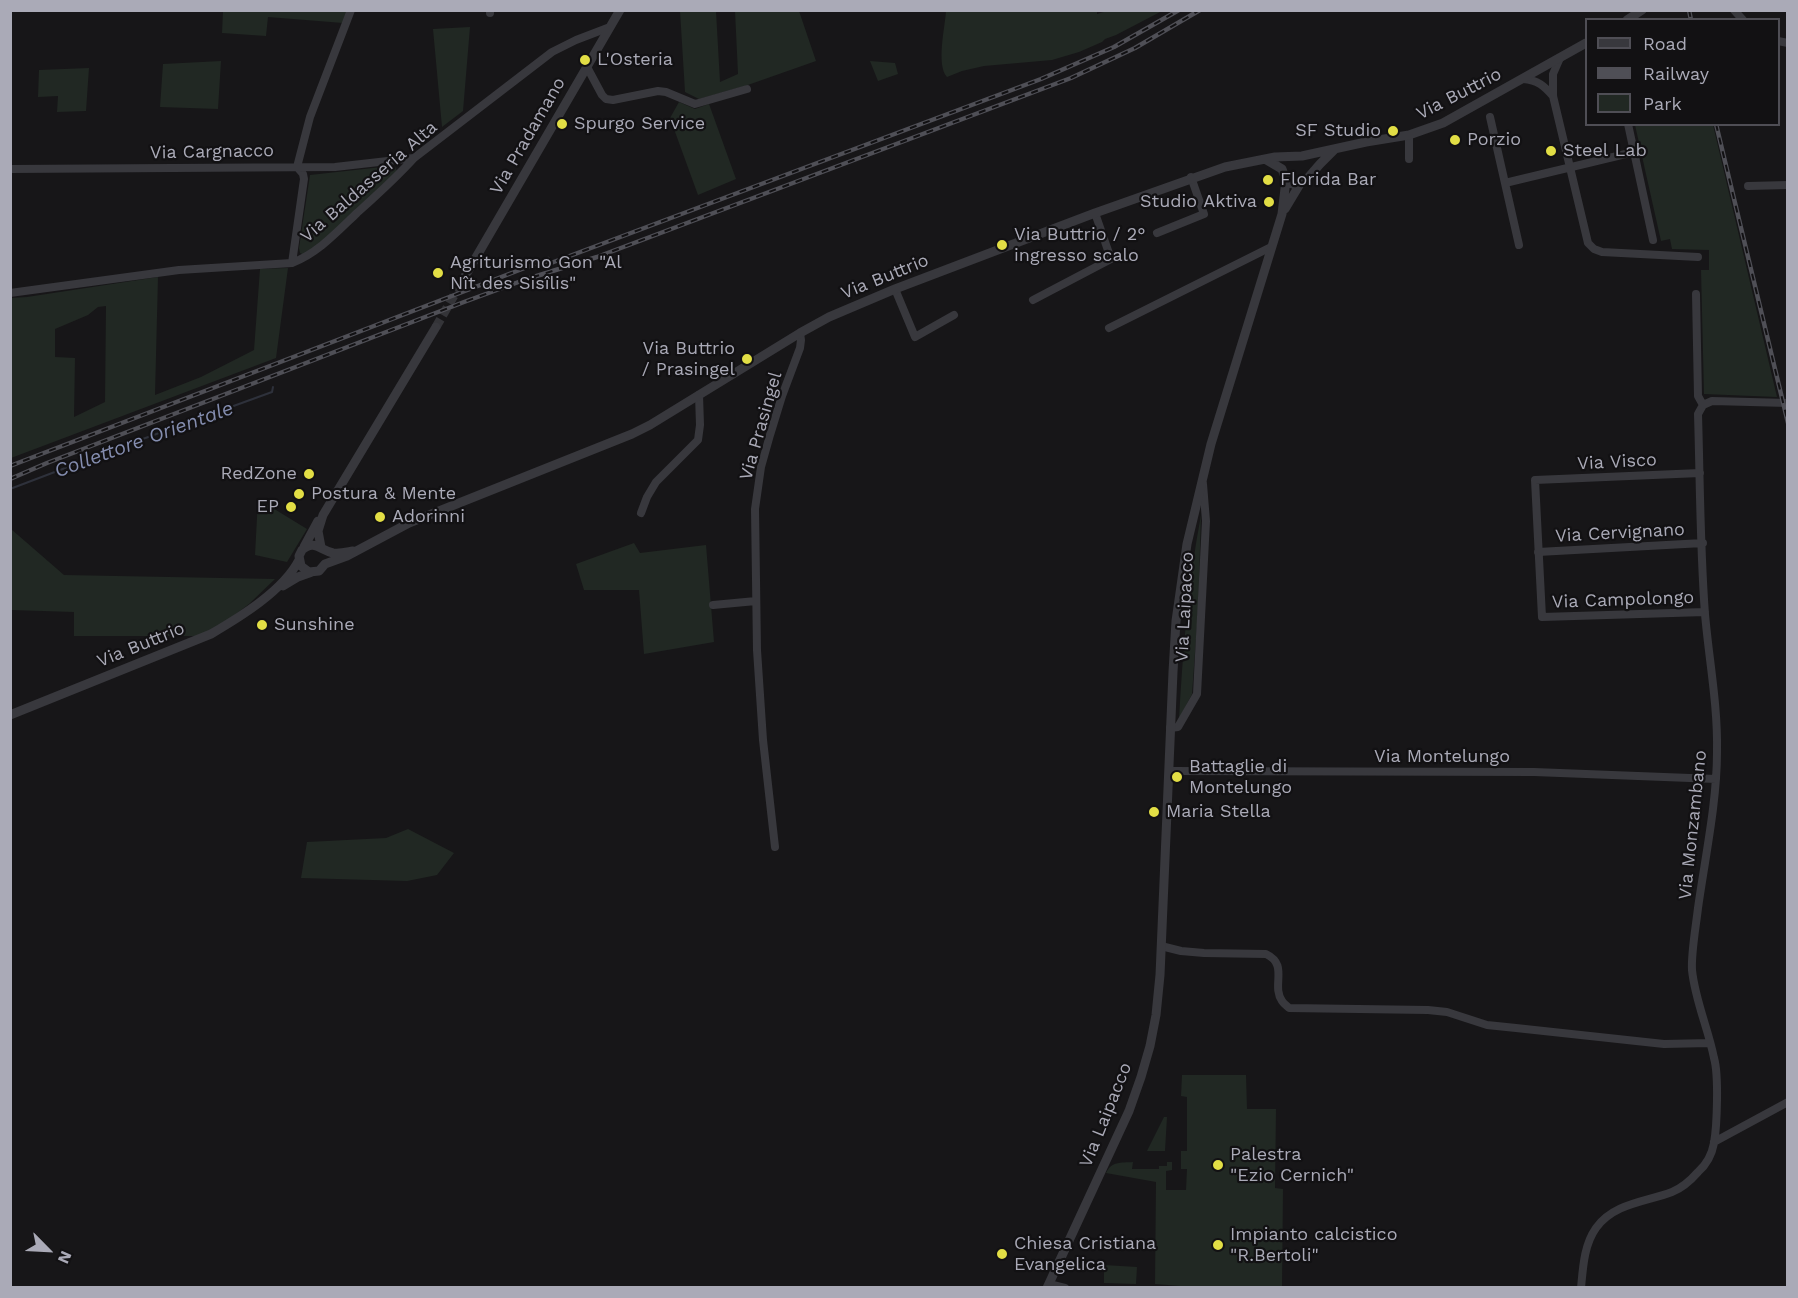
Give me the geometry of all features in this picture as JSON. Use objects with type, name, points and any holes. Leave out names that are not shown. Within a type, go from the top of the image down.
[{"type":"street","points":[[292,263],[304,179],[297,167],[310,117],[351,10]]},
{"type":"street","name":"Via Pradamano","points":[[464,278],[620,10]]},
{"type":"street","points":[[1629,18],[1642,10]]},
{"type":"street","name":"Via Baldasseria Alta","points":[[10,294],[179,270],[292,263],[308,256],[325,243],[414,158],[552,52],[610,27]]},
{"type":"street","name":"Via Buttrio","points":[[10,715],[202,638],[298,576],[321,569],[325,564],[347,556],[409,523],[632,434],[668,415],[829,317],[895,289],[1191,177],[1265,159],[1302,156],[1408,135],[1443,123],[1585,44]]},
{"type":"street","points":[[1560,58],[1552,81],[1553,96],[1588,243],[1594,249],[1605,252],[1698,257]]},
{"type":"street","points":[[587,67],[602,95],[606,99],[613,100],[658,91],[695,104],[747,88]]},
{"type":"street","points":[[1541,69],[1552,81]]},
{"type":"street","points":[[1541,69],[1544,85]]},
{"type":"street","points":[[1523,79],[1544,85],[1553,96]]},
{"type":"street","points":[[1490,117],[1519,245]]},
{"type":"street","points":[[1628,126],[1653,240]]},
{"type":"street","points":[[1408,135],[1409,159]]},
{"type":"street","points":[[1290,157],[1284,162],[1282,169],[1286,180],[1292,184],[1300,184],[1337,148]]},
{"type":"street","points":[[1504,183],[1634,152]]},
{"type":"street","points":[[1302,156],[1309,164],[1311,171],[1309,176]]},
{"type":"street","name":"Via Cargnacco","points":[[10,169],[335,167],[414,158]]},
{"type":"street","points":[[1265,159],[1282,169]]},
{"type":"street","points":[[1157,233],[1204,214],[1191,177]]},
{"type":"street","name":"Via Laipacco","points":[[1048,1286],[1129,1111],[1141,1077],[1156,1015],[1176,621],[1181,577],[1211,444],[1282,214],[1286,180]]},
{"type":"street","name":"Via Laipacco","points":[[1282,214],[1300,184]]},
{"type":"street","points":[[1748,186],[1788,184]]},
{"type":"street","points":[[1033,300],[1111,259],[1095,213]]},
{"type":"street","points":[[1109,328],[1271,247]]},
{"type":"street","points":[[895,289],[915,337],[954,315]]},
{"type":"street","name":"Via Monzambano","points":[[1581,1287],[1583,1262],[1591,1237],[1608,1215],[1626,1205],[1674,1192],[1689,1182],[1703,1168],[1711,1154],[1714,1142],[1715,1060],[1700,1010],[1692,969],[1716,779],[1717,751],[1716,717],[1705,612],[1698,414],[1703,405],[1698,396],[1696,294]]},
{"type":"street","points":[[304,547],[436,327]]},
{"type":"street","name":"Via Prasingel","points":[[775,847],[763,740],[754,533],[761,467],[776,414],[800,348],[800,333]]},
{"type":"street","points":[[641,513],[656,482],[698,440],[699,395]]},
{"type":"street","points":[[1703,405],[1712,401],[1788,404]]},
{"type":"street","name":"Via Visco","points":[[1538,552],[1535,480],[1700,473]]},
{"type":"street","name":"Via Laipacco","points":[[1170,728],[1178,727],[1197,694],[1206,521],[1203,477]]},
{"type":"street","points":[[323,514],[318,531],[326,556],[325,564]]},
{"type":"street","name":"Via Cervignano","points":[[1538,552],[1703,543]]},
{"type":"street","points":[[304,547],[311,544],[336,553],[353,551]]},
{"type":"street","name":"Via Buttrio","points":[[275,590],[291,573],[304,547]]},
{"type":"street","name":"Via Campolongo","points":[[1538,552],[1542,617],[1705,612]]},
{"type":"street","points":[[299,560],[303,568],[312,572]]},
{"type":"street","points":[[713,605],[756,601]]},
{"type":"street","name":"Via Montelungo","points":[[1168,771],[1534,772],[1716,779]]},
{"type":"street","points":[[1161,946],[1169,946],[1181,951],[1266,954],[1274,958],[1277,965],[1278,992],[1282,1001],[1289,1008],[1428,1010],[1447,1012],[1487,1025],[1664,1044],[1710,1043]]},
{"type":"street","points":[[1714,1142],[1788,1102]]},
{"type":"street","points":[[1048,1286],[1065,1287]]},
{"type":"green space","points":[[1110,10],[1162,11],[1102,42],[1052,60],[984,66],[947,77],[944,71],[942,55],[946,11],[1097,11],[1097,14]]},
{"type":"green space","points":[[223,11],[348,11],[343,23],[268,17],[266,36],[222,33]]},
{"type":"green space","points":[[680,11],[716,11],[720,82],[738,74],[735,11],[799,11],[816,61],[745,86],[699,99],[685,92]]},
{"type":"green space","points":[[470,27],[463,111],[442,127],[433,29]]},
{"type":"green space","points":[[221,61],[218,109],[160,107],[163,64]]},
{"type":"green space","points":[[870,61],[895,63],[898,74],[878,81]]},
{"type":"green space","points":[[89,68],[86,111],[57,112],[58,96],[38,97],[39,70]]},
{"type":"green space","points":[[679,102],[695,109],[709,104],[736,179],[698,195],[670,118]]},
{"type":"green space","points":[[1635,126],[1713,126],[1777,397],[1704,394],[1701,270],[1709,270],[1709,250],[1672,249],[1670,239],[1661,241]]},
{"type":"green space","points":[[391,166],[397,171],[323,242],[304,255],[300,253],[310,175]]},
{"type":"green space","points":[[288,268],[276,358],[11,458],[11,298],[158,277],[155,395],[201,377],[254,350],[260,269]],"holes":[[[106,306],[105,402],[74,417],[75,358],[55,357],[55,329],[88,315],[98,307]]]},
{"type":"green space","points":[[258,499],[307,529],[287,562],[255,555]]},
{"type":"green space","points":[[1201,515],[1198,611],[1192,694],[1179,719],[1187,617]]},
{"type":"green space","points":[[11,529],[64,575],[275,579],[228,620],[200,636],[74,636],[74,612],[11,610]]},
{"type":"green space","points":[[634,543],[640,553],[706,545],[714,642],[644,654],[639,590],[584,590],[576,564]]},
{"type":"green space","points":[[408,829],[454,853],[437,875],[407,881],[301,878],[307,842],[386,838]]},
{"type":"green space","points":[[1182,1075],[1246,1075],[1247,1109],[1276,1109],[1275,1188],[1283,1189],[1282,1287],[1205,1288],[1155,1284],[1156,1182],[1106,1173],[1111,1166],[1120,1163],[1133,1162],[1132,1169],[1159,1169],[1159,1166],[1167,1166],[1167,1162],[1172,1162],[1172,1170],[1166,1171],[1166,1190],[1186,1190],[1187,1169],[1181,1169],[1181,1151],[1187,1151],[1187,1097],[1181,1096]]},
{"type":"green space","points":[[1164,1117],[1167,1117],[1165,1151],[1147,1151]]},
{"type":"green space","points":[[1104,1265],[1137,1267],[1136,1284],[1104,1283]]},
{"type":"waterway","name":"Collettore Orientale","points":[[10,489],[272,392],[273,387]]},
{"type":"tunnel","points":[[436,327],[464,278]]},
{"type":"railway","points":[[543,266],[1041,79],[1114,47],[1179,10]]},
{"type":"railway","points":[[10,479],[464,302],[597,257],[1071,78],[1135,48],[1200,10]]},
{"type":"railway","points":[[1689,10],[1691,18]]},
{"type":"railway","points":[[1716,126],[1788,423]]},
{"type":"railway","points":[[10,466],[548,259]]},
{"type":"place","name":"L'Osteria","points":[[585,60]]},
{"type":"place","name":"Spurgo Service","points":[[562,124]]},
{"type":"place","name":"SF Studio","points":[[1393,131]]},
{"type":"place","name":"Porzio","points":[[1455,140]]},
{"type":"place","name":"Steel Lab","points":[[1551,151]]},
{"type":"place","name":"Florida Bar","points":[[1268,180]]},
{"type":"place","name":"Studio Aktiva","points":[[1269,202]]},
{"type":"place","name":"Via Buttrio / 2° ingresso scalo","points":[[1002,245]]},
{"type":"place","name":"Agriturismo Gon \"Al Nît des Sisîlis\"","points":[[438,273]]},
{"type":"place","name":"Via Buttrio / Prasingel","points":[[747,359]]},
{"type":"place","name":"RedZone","points":[[309,474]]},
{"type":"place","name":"Postura & Mente","points":[[299,494]]},
{"type":"place","name":"EP","points":[[291,507]]},
{"type":"place","name":"Adorinni","points":[[380,517]]},
{"type":"place","name":"Sunshine","points":[[262,625]]},
{"type":"place","name":"Battaglie di Montelungo","points":[[1177,777]]},
{"type":"place","name":"Maria Stella","points":[[1154,812]]},
{"type":"place","name":"Palestra \"Ezio Cernich\"","points":[[1218,1165]]},
{"type":"place","name":"Impianto calcistico \"R.Bertoli\"","points":[[1218,1245]]},
{"type":"place","name":"Chiesa Cristiana Evangelica","points":[[1002,1254]]}]
